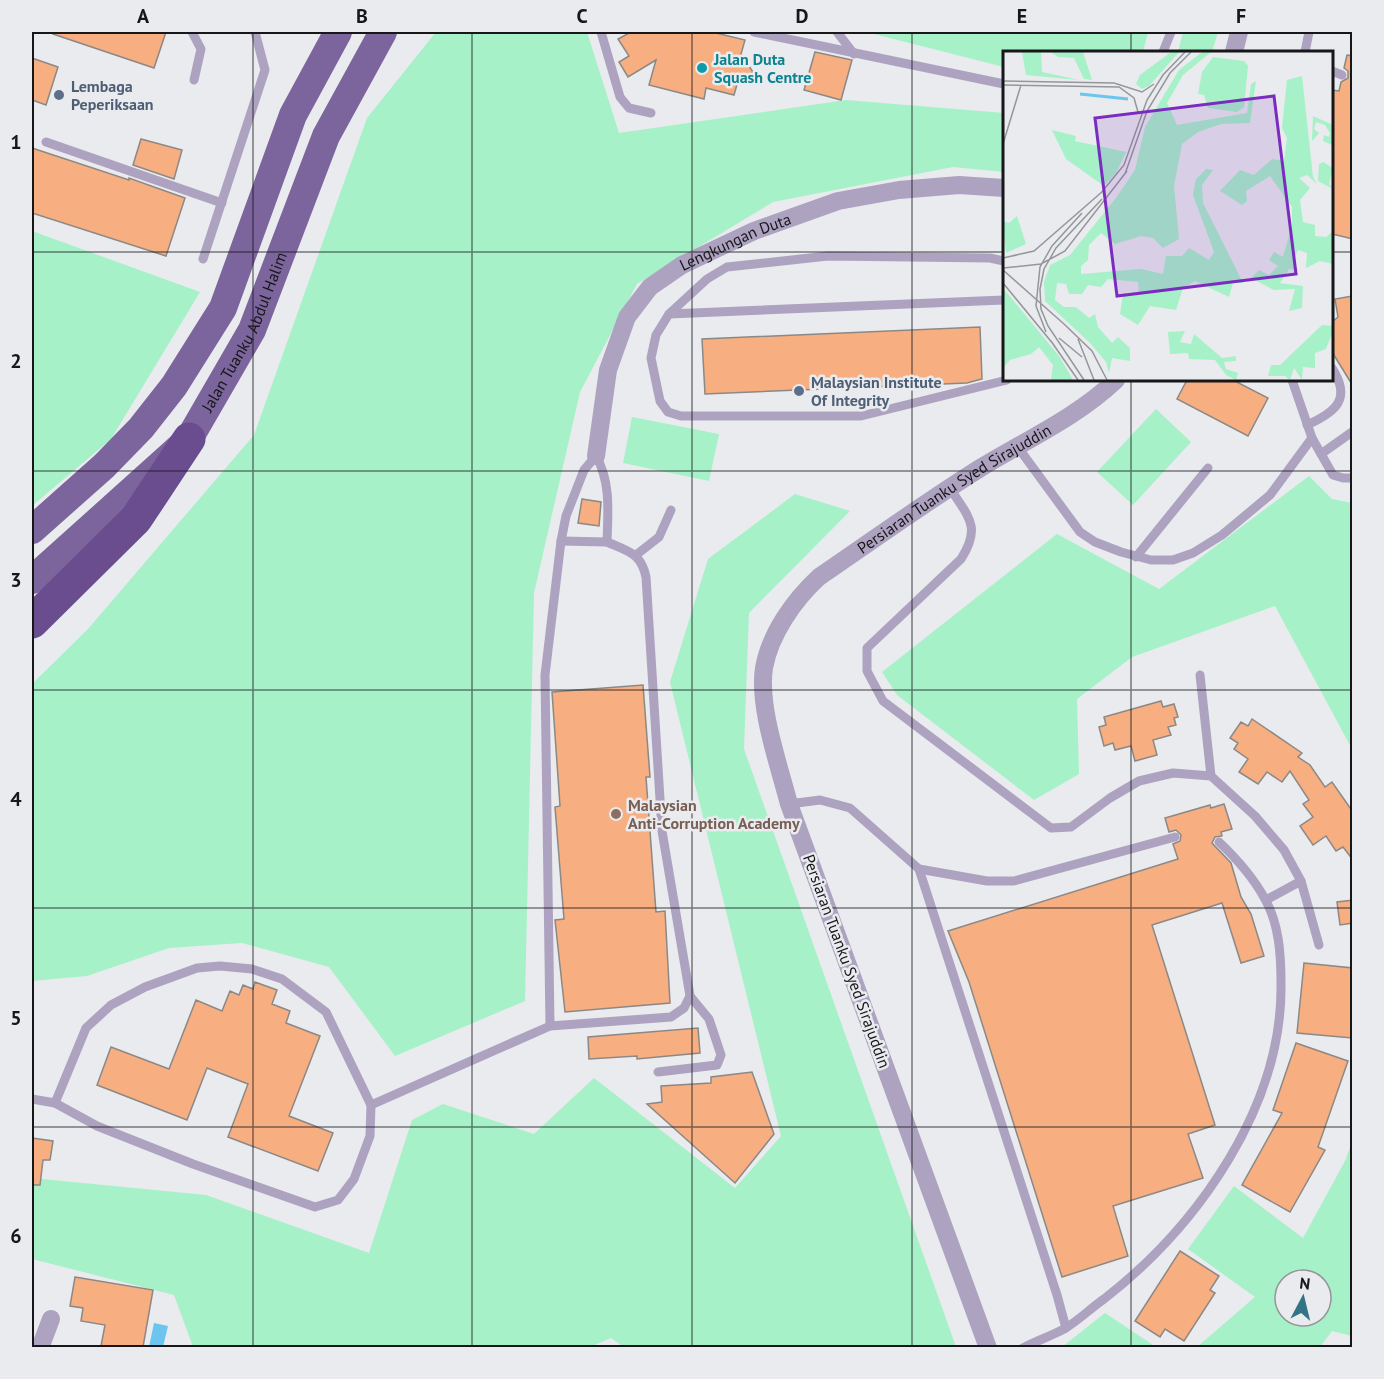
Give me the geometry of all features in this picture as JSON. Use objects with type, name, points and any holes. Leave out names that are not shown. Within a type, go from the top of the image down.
[{"type":"highway","points":[[32,622],[136,519],[189,439]]},
{"type":"main road","points":[[293,115],[322,32]]},
{"type":"main road","name":"Jalan Tuanku Abdul Halim","points":[[32,530],[104,466],[141,428],[174,386],[222,308],[293,115],[338,32]]},
{"type":"main road","name":"Jalan Tuanku Abdul Halim","points":[[32,580],[189,439],[252,330],[326,136],[383,32]]},
{"type":"street","points":[[1234,51],[1239,32]]},
{"type":"street","name":"Lengkungan Duta","points":[[596,456],[608,370],[627,317],[650,287],[682,265],[754,231],[838,201],[899,190],[959,185],[1003,188]]},
{"type":"street","name":"Persiaran Tuanku Syed Sirajuddin","points":[[988,1347],[789,804],[768,725],[764,668],[772,643],[802,593],[819,577],[950,488],[1017,446],[1073,415],[1115,381]]},
{"type":"street","points":[[40,1347],[51,1319]]},
{"type":"lane","points":[[192,32],[201,49],[194,80]]},
{"type":"lane","points":[[203,259],[265,70],[255,32]]},
{"type":"lane","points":[[601,32],[620,97],[629,108],[651,113]]},
{"type":"lane","points":[[754,32],[1003,84]]},
{"type":"lane","points":[[837,32],[854,54]]},
{"type":"lane","points":[[1163,51],[1171,32]]},
{"type":"lane","points":[[1305,51],[1309,32]]},
{"type":"lane","points":[[1333,71],[1342,75]]},
{"type":"lane","points":[[46,142],[222,202]]},
{"type":"lane","points":[[1003,261],[990,258],[828,256],[727,267],[707,279],[669,314],[656,335],[651,358],[660,401],[668,412],[681,416],[861,416],[1003,381]]},
{"type":"lane","points":[[669,314],[1003,300]]},
{"type":"lane","points":[[1307,425],[1328,416],[1337,407],[1342,393],[1333,370]]},
{"type":"lane","points":[[1292,381],[1311,438],[1333,475],[1353,478]]},
{"type":"lane","points":[[1321,454],[1353,432]]},
{"type":"lane","points":[[1017,446],[1080,532],[1095,542],[1136,556],[1151,560],[1173,560],[1193,553],[1222,535],[1270,495],[1311,438]]},
{"type":"lane","points":[[550,1026],[545,675],[566,516],[584,470],[596,456],[604,470],[608,493],[607,542]]},
{"type":"lane","points":[[1136,556],[1208,468]]},
{"type":"lane","points":[[950,488],[973,524],[971,544],[961,559],[867,648],[867,671],[883,701],[1051,828],[1071,827],[1110,798],[1139,781],[1173,773],[1211,776],[1255,816],[1284,850],[1301,881],[1319,945]]},
{"type":"lane","points":[[636,555],[659,537],[671,510]]},
{"type":"lane","points":[[561,541],[607,542],[636,555],[643,564],[646,576],[662,831],[690,996],[709,1019],[721,1055],[717,1065],[658,1072]]},
{"type":"lane","points":[[1200,675],[1211,776]]},
{"type":"lane","points":[[789,804],[820,800],[850,808],[919,869],[1066,1328]]},
{"type":"lane","points":[[919,869],[987,881],[1014,881],[1175,837]]},
{"type":"lane","points":[[1023,1347],[1066,1328],[1124,1284],[1154,1256],[1182,1226],[1203,1197],[1236,1147],[1255,1109],[1272,1058],[1281,1001],[1281,955],[1275,926],[1266,900],[1242,865],[1219,842]]},
{"type":"lane","points":[[1266,900],[1301,881]]},
{"type":"lane","points":[[32,1099],[55,1103],[97,1126],[315,1207],[338,1200],[354,1179],[370,1136],[371,1105],[326,1012],[282,979],[252,969],[220,966],[197,968],[145,987],[111,1005],[86,1028],[55,1103]]},
{"type":"lane","points":[[371,1105],[550,1026],[671,1017],[684,1008],[690,996]]},
{"type":"green space","points":[[436,32],[587,32],[619,133],[846,100],[1003,113],[1003,172],[953,167],[773,202],[637,284],[580,392],[534,593],[525,1001],[395,1056],[329,967],[242,943],[169,948],[87,976],[32,981],[32,684],[88,629],[254,435],[367,118]]},
{"type":"green space","points":[[866,32],[1148,32],[1143,51],[1003,51],[1003,67]]},
{"type":"green space","points":[[1183,32],[1218,32],[1212,51],[1178,51]]},
{"type":"green space","points":[[32,231],[200,292],[111,439],[32,506]]},
{"type":"green space","points":[[1156,409],[1191,442],[1133,505],[1097,472]]},
{"type":"green space","points":[[632,417],[719,434],[709,481],[623,463]]},
{"type":"green space","points":[[1309,476],[1332,499],[1352,503],[1352,749],[1275,606],[1132,657],[1077,699],[1079,774],[1034,800],[897,695],[882,672],[1057,534],[1159,589]]},
{"type":"green space","points":[[795,494],[850,511],[749,613],[744,749],[956,1347],[625,1348],[611,1338],[588,1348],[193,1347],[174,1295],[32,1259],[32,1178],[206,1195],[369,1253],[412,1120],[443,1104],[534,1134],[594,1078],[735,1188],[781,1136],[670,682],[708,559]]},
{"type":"green space","points":[[1352,1142],[1352,1336],[1332,1331],[1320,1347],[1197,1347],[1255,1297],[1188,1249],[1234,1186],[1303,1238],[1345,1161]]},
{"type":"green space","points":[[1105,1313],[1156,1347],[1062,1347]]},
{"type":"water","points":[[154,1323],[168,1326],[163,1347],[149,1347]]},
{"type":"building","points":[[54,32],[166,32],[154,68],[53,34]]},
{"type":"building","name":"Jalan Duta Squash Centre","points":[[631,32],[712,32],[745,40],[741,54],[753,72],[738,81],[734,95],[706,88],[704,99],[649,85],[656,60],[628,77],[619,62],[629,56],[618,39]]},
{"type":"building","points":[[815,52],[852,60],[841,100],[804,90]]},
{"type":"building","points":[[1347,55],[1353,56],[1353,239],[1333,234],[1333,90],[1339,91],[1341,82],[1348,78],[1348,71],[1344,68]]},
{"type":"building","points":[[32,58],[58,67],[46,105],[32,100]]},
{"type":"building","points":[[141,139],[182,150],[174,179],[133,165]]},
{"type":"building","points":[[32,148],[185,198],[166,256],[32,213]]},
{"type":"building","points":[[1353,296],[1353,386],[1333,354],[1333,321],[1338,317],[1335,299]]},
{"type":"building","points":[[980,327],[982,379],[967,383],[705,394],[702,339]]},
{"type":"building","points":[[1186,381],[1235,381],[1268,398],[1248,436],[1177,399]]},
{"type":"building","points":[[582,499],[601,502],[599,526],[578,523]]},
{"type":"building","points":[[643,685],[650,777],[646,777],[656,912],[665,911],[670,1003],[565,1012],[555,920],[564,919],[555,807],[560,806],[552,692]]},
{"type":"building","points":[[1161,701],[1163,707],[1174,704],[1178,717],[1174,718],[1176,725],[1168,727],[1171,735],[1153,740],[1157,755],[1135,761],[1131,746],[1115,750],[1113,743],[1104,746],[1099,727],[1106,725],[1104,717]]},
{"type":"building","points":[[1252,719],[1302,753],[1298,757],[1310,765],[1325,787],[1332,782],[1353,812],[1353,860],[1343,847],[1336,851],[1326,836],[1313,845],[1300,826],[1313,817],[1303,804],[1309,800],[1290,771],[1282,782],[1267,772],[1258,784],[1239,772],[1248,759],[1234,749],[1238,743],[1230,738],[1241,722],[1248,726]]},
{"type":"building","points":[[1224,804],[1232,829],[1221,832],[1222,836],[1215,837],[1212,843],[1231,863],[1241,897],[1251,914],[1264,956],[1241,963],[1222,903],[1152,925],[1215,1125],[1188,1134],[1203,1178],[1113,1206],[1128,1256],[1062,1277],[969,982],[948,931],[1178,859],[1173,844],[1180,841],[1181,835],[1176,830],[1169,832],[1165,818],[1210,805],[1211,808]]},
{"type":"building","points":[[1353,900],[1353,923],[1340,925],[1337,902]]},
{"type":"building","points":[[1304,963],[1353,968],[1352,1038],[1297,1033]]},
{"type":"building","points":[[255,982],[277,990],[272,1004],[290,1011],[286,1023],[320,1036],[289,1116],[333,1133],[318,1171],[228,1137],[248,1084],[207,1068],[187,1120],[97,1085],[111,1047],[169,1069],[196,1000],[222,1011],[230,991],[239,995],[243,985],[253,989]]},
{"type":"building","points":[[698,1028],[700,1053],[637,1059],[637,1056],[589,1059],[588,1037]]},
{"type":"building","points":[[1296,1043],[1348,1061],[1318,1147],[1325,1150],[1290,1212],[1242,1185],[1282,1113],[1273,1110]]},
{"type":"building","points":[[752,1072],[774,1134],[735,1183],[647,1104],[662,1102],[661,1086],[711,1083],[711,1077]]},
{"type":"building","points":[[32,1138],[53,1141],[50,1160],[43,1160],[40,1185],[32,1185]]},
{"type":"building","points":[[1180,1251],[1219,1276],[1210,1290],[1215,1293],[1184,1341],[1165,1329],[1160,1337],[1135,1321]]},
{"type":"building","points":[[75,1277],[153,1290],[143,1347],[101,1346],[105,1325],[81,1321],[83,1308],[70,1306]]},
{"type":"place","name":"Jalan Duta Squash Centre","points":[[702,68]]},
{"type":"place","name":"Lembaga Peperiksaan","points":[[59,95]]},
{"type":"place","name":"Malaysian Institute Of Integrity","points":[[799,391]]},
{"type":"place","name":"Malaysian Anti-Corruption Academy","points":[[616,814]]}]
